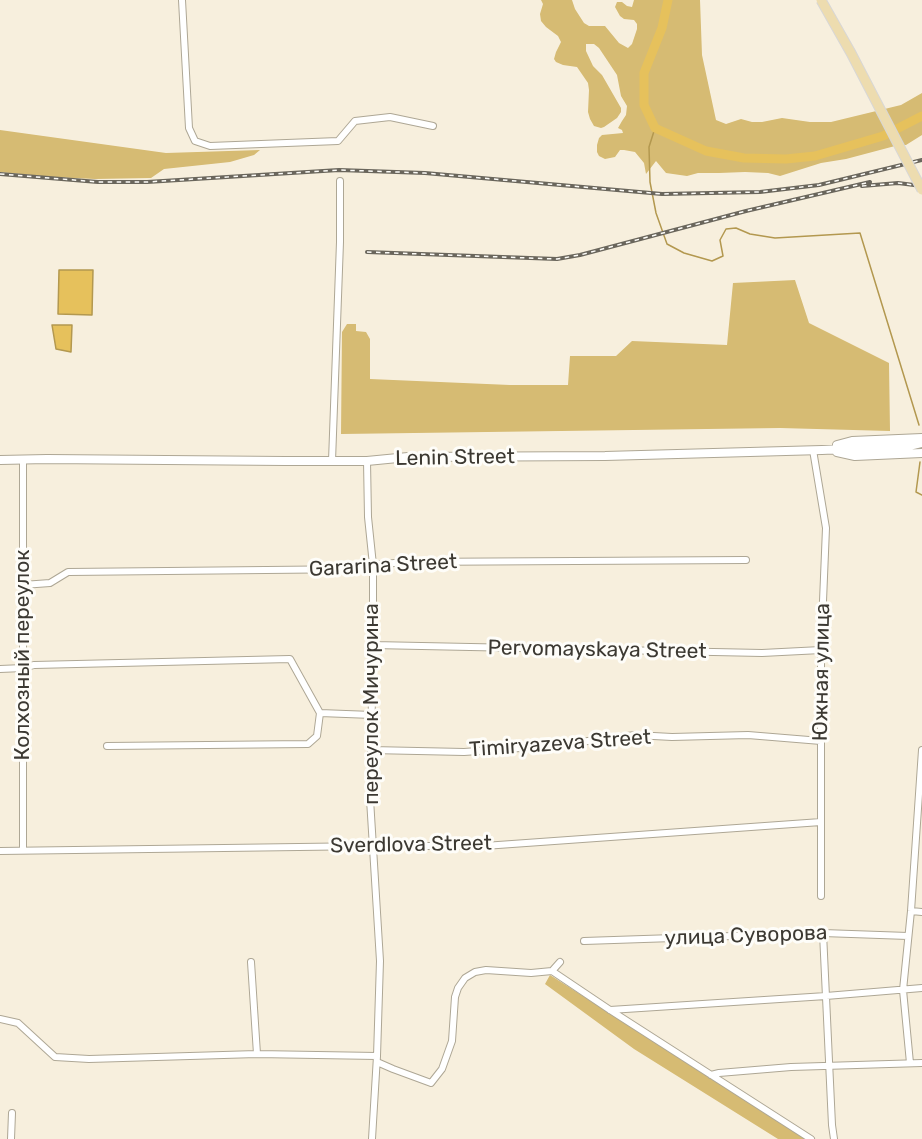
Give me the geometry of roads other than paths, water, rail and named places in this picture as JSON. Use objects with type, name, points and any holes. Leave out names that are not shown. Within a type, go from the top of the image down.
[{"type":"main road","points":[[821,0],[922,190]]},
{"type":"main road","points":[[817,450],[852,441],[921,440]]},
{"type":"main road","name":"Lenin Street","points":[[0,460],[273,461],[368,460],[408,457],[605,456],[909,446],[921,440]]},
{"type":"main road","points":[[817,450],[855,456],[922,453]]},
{"type":"street","points":[[182,0],[189,128],[195,141],[210,146],[338,141],[355,121],[390,117],[433,126]]},
{"type":"street","points":[[332,460],[340,181]]},
{"type":"street","name":"Южная улица","points":[[817,450],[826,528],[821,650],[821,896]]},
{"type":"street","name":"Колхозный переулок","points":[[23,459],[23,850]]},
{"type":"street","name":"переулок Мичурина","points":[[368,460],[373,645],[370,799],[380,961],[372,1139]]},
{"type":"street","name":"Gararina Street","points":[[23,585],[50,583],[68,572],[364,569],[372,565],[405,562],[746,560]]},
{"type":"street","name":"Pervomayskaya Street","points":[[373,645],[762,653],[821,650]]},
{"type":"street","points":[[0,669],[34,665],[290,659],[320,713],[317,735],[308,744],[107,746]]},
{"type":"street","points":[[320,713],[372,715]]},
{"type":"street","name":"Timiryazeva Street","points":[[371,750],[464,752],[549,746],[635,735],[672,737],[748,735],[821,741]]},
{"type":"street","points":[[910,1063],[903,990],[919,831],[921,751]]},
{"type":"street","name":"Sverdlova Street","points":[[0,851],[484,846],[821,822]]},
{"type":"street","points":[[911,911],[922,912]]},
{"type":"street","points":[[823,933],[834,1139]]},
{"type":"street","name":"улица Суворова","points":[[584,941],[823,933],[908,936]]},
{"type":"street","points":[[251,962],[258,1054]]},
{"type":"street","points":[[0,1019],[18,1023],[55,1057],[89,1059],[258,1054],[377,1059],[393,1070],[431,1083],[442,1069],[452,1041],[455,997],[465,978],[475,972],[486,970],[531,973],[552,970],[560,962]]},
{"type":"street","points":[[552,970],[610,1010],[811,1139]]},
{"type":"street","points":[[610,1010],[922,988]]},
{"type":"street","points":[[711,1075],[781,1068],[922,1063]]},
{"type":"street","points":[[11,1139],[12,1113]]},
{"type":"waterway","points":[[668,0],[662,28],[644,73],[644,105],[655,128],[706,151],[744,158],[786,159],[815,156],[883,136],[922,116]]},
{"type":"waterway","points":[[655,128],[649,147],[650,182],[656,213],[667,244],[684,253],[712,261],[723,256],[720,240],[726,229],[736,228],[750,234],[775,238],[860,233],[919,425]]},
{"type":"waterway","points":[[920,462],[916,492],[922,495]]},
{"type":"railway","points":[[0,174],[98,182],[147,182],[339,170],[425,173],[662,194],[760,192],[819,185],[922,160]]},
{"type":"railway","points":[[367,252],[557,259],[870,182]]},
{"type":"railway","points":[[862,186],[898,183],[922,186]]}]
